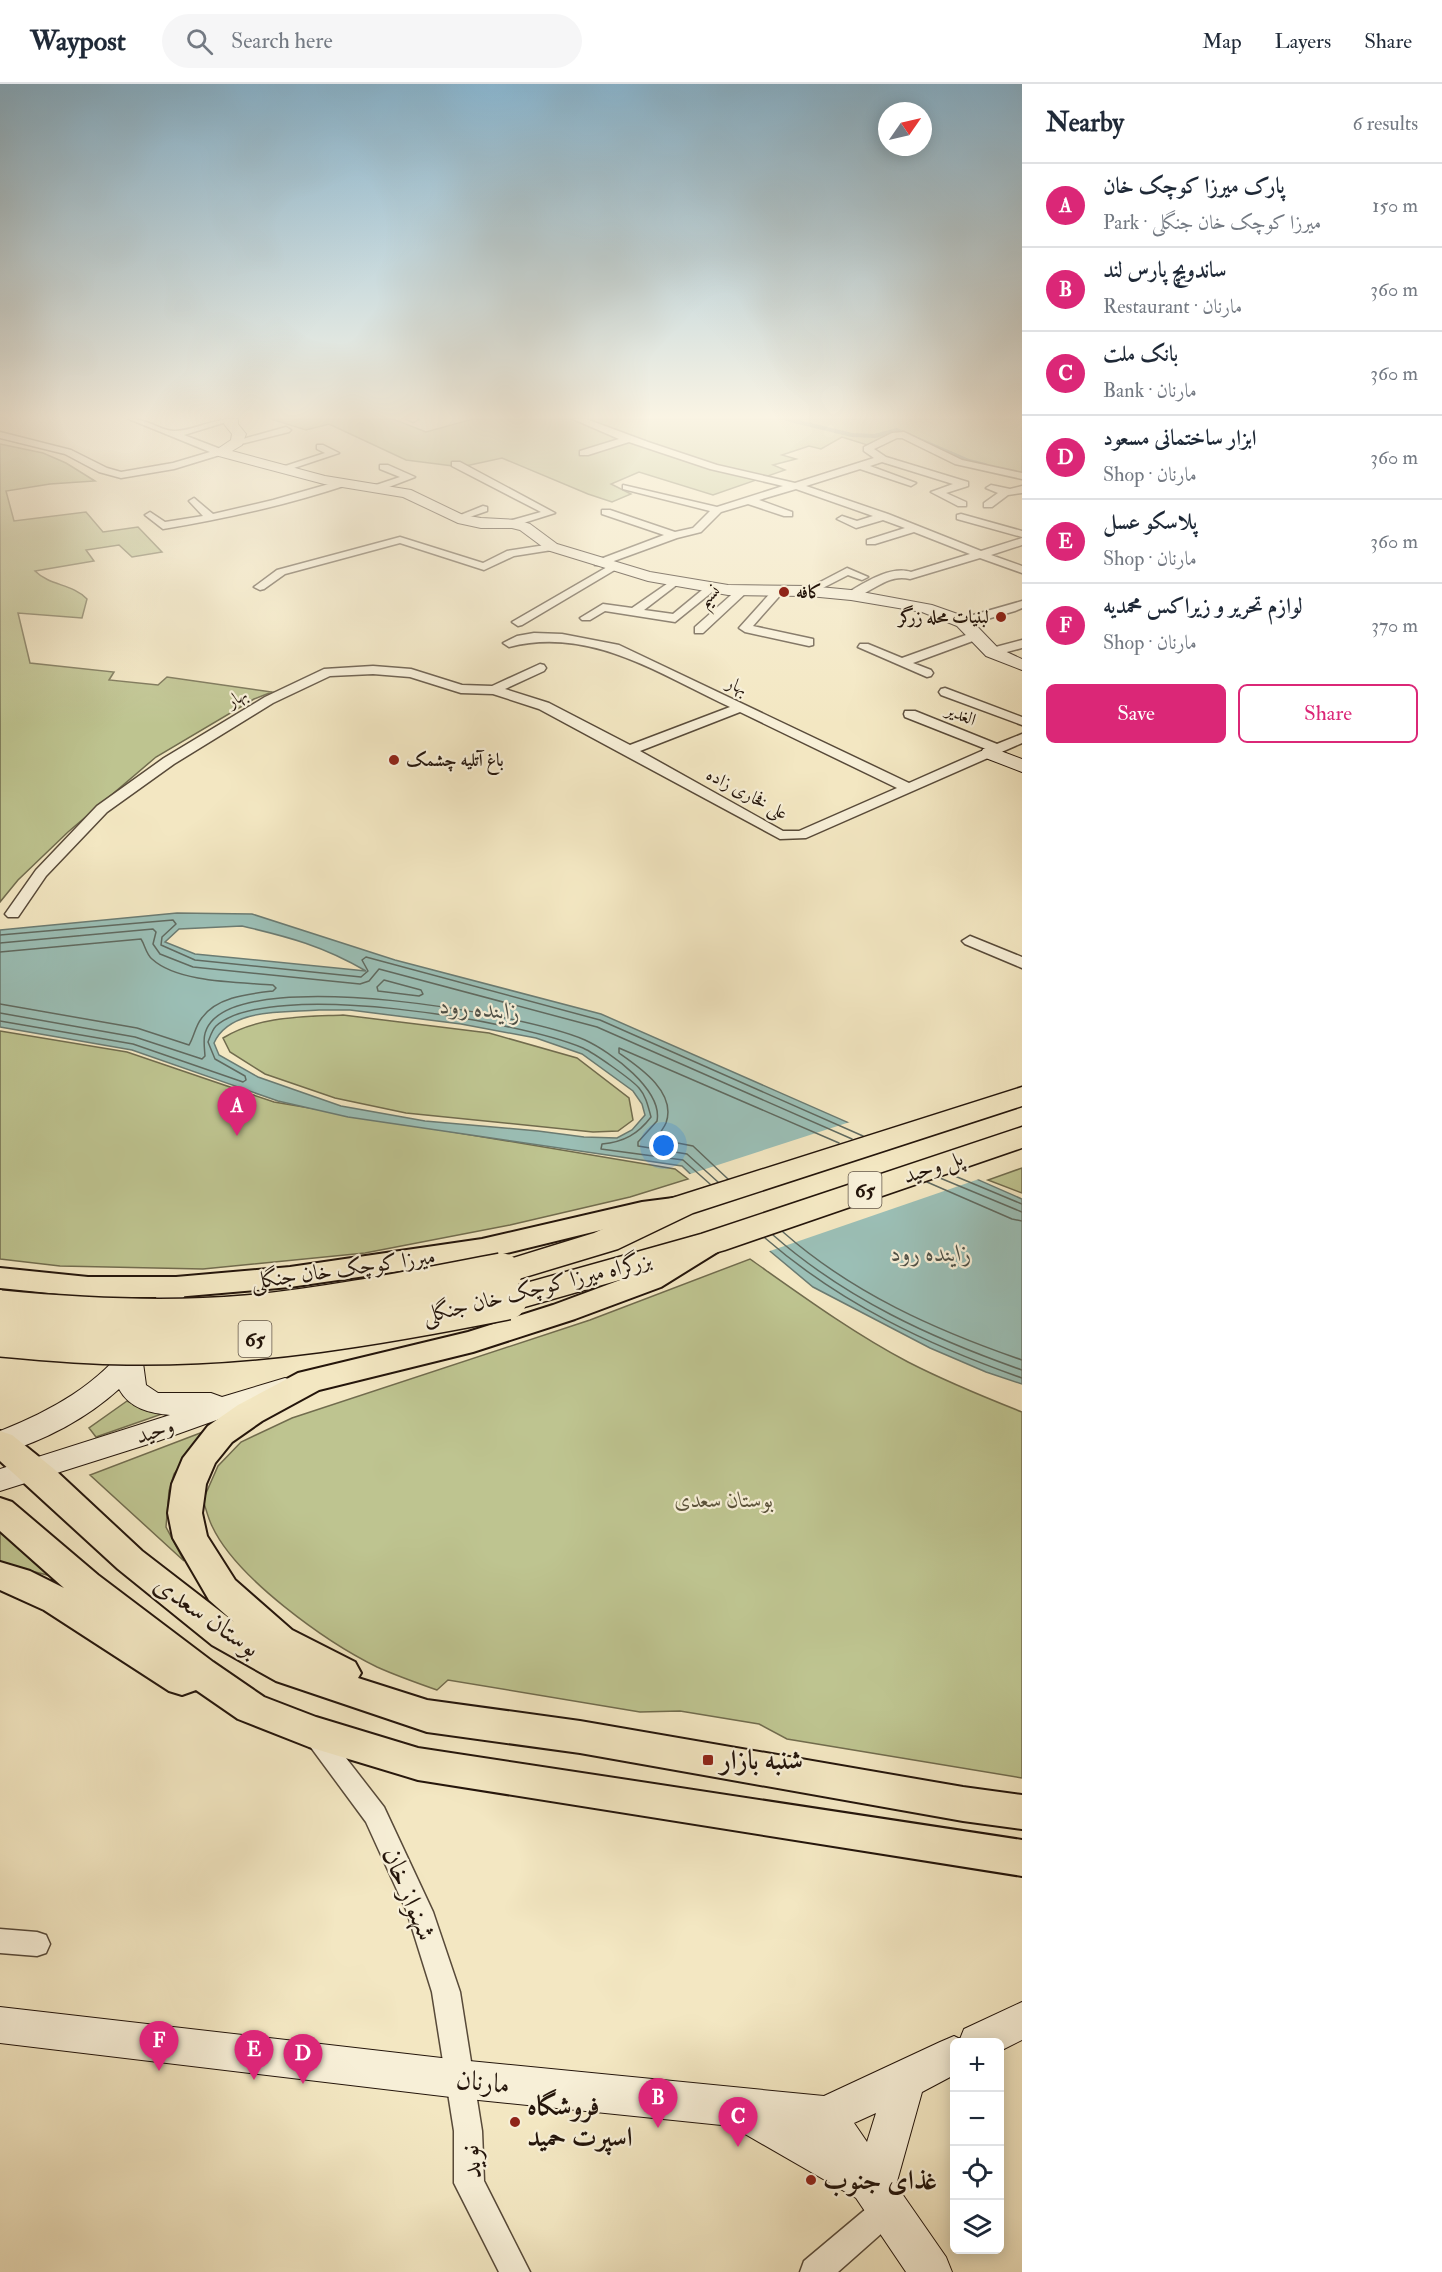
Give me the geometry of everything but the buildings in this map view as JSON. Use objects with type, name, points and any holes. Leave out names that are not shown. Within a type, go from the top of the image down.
[{"type":"highway","name":"پل وحید","points":[[681,1206],[1022,1093]]},
{"type":"highway","name":"پل وحید","points":[[713,1242],[1020,1138]]},
{"type":"highway","name":"بزرگراه میرزا کوچک خان جنگلی","points":[[0,1310],[83,1317],[158,1319],[245,1315],[394,1294],[505,1286],[681,1206]]},
{"type":"highway","name":"بزرگراه میرزا کوچک خان جنگلی","points":[[0,1337],[77,1345],[151,1346],[204,1344],[373,1325],[505,1286],[713,1242]]},
{"type":"main road","name":"میرزا کوچک خان جنگلی","points":[[0,1278],[87,1287],[176,1287],[290,1277],[482,1249],[642,1211],[681,1206]]},
{"type":"main road","points":[[427,1716],[279,1640],[222,1590],[190,1538],[185,1513],[189,1484],[200,1458],[220,1434],[250,1413],[309,1381],[473,1341],[564,1312],[650,1280],[713,1242]]},
{"type":"main road","name":"بوستان سعدی","points":[[0,1443],[16,1475],[130,1560],[225,1635],[289,1670],[427,1716],[580,1737],[963,1804],[1022,1812]]},
{"type":"main road","name":"بوستان سعدی","points":[[0,1511],[85,1585],[200,1673],[251,1708],[309,1731],[418,1764],[1022,1858]]},
{"type":"main road","points":[[0,1576],[17,1581],[57,1600],[186,1683],[251,1708]]},
{"type":"street","points":[[157,521],[163,526],[192,521]]},
{"type":"street","points":[[472,521],[513,523],[525,526],[552,547],[607,565],[674,582],[711,588],[809,591],[851,595],[926,608],[963,622],[992,652],[1022,665]]},
{"type":"street","points":[[513,523],[520,521]]},
{"type":"street","points":[[633,521],[674,535]]},
{"type":"street","points":[[518,622],[607,565],[674,535],[697,530],[706,521]]},
{"type":"street","points":[[847,521],[856,525],[864,521]]},
{"type":"street","points":[[902,521],[914,529],[1022,570]]},
{"type":"street","points":[[972,521],[1021,540]]},
{"type":"street","points":[[871,542],[914,529]]},
{"type":"street","points":[[260,587],[281,572],[400,540],[484,567],[511,553],[552,547]]},
{"type":"street","points":[[851,595],[874,582],[892,576],[902,573],[910,576],[1021,540]]},
{"type":"street","points":[[809,591],[847,572],[862,577]]},
{"type":"street","points":[[634,612],[674,582]]},
{"type":"street","points":[[586,618],[603,607],[675,618],[711,588]]},
{"type":"street","name":"نسیم","points":[[699,630],[743,590]]},
{"type":"street","points":[[778,591],[745,628],[809,642]]},
{"type":"street","points":[[963,622],[1016,607],[1022,616]]},
{"type":"street","points":[[903,662],[977,635]]},
{"type":"street","name":"بهار","points":[[509,643],[522,638],[569,638],[615,648],[909,788]]},
{"type":"street","points":[[992,652],[1022,644]]},
{"type":"street","points":[[864,647],[927,673]]},
{"type":"street","name":"بهار","points":[[13,914],[41,873],[102,809],[169,761],[259,706],[328,672],[373,670],[401,672],[461,689],[495,690],[540,668]]},
{"type":"street","name":"علی فخاری زاده","points":[[495,690],[544,706],[629,750],[780,835],[801,835],[1022,738]]},
{"type":"street","points":[[945,692],[1022,721]]},
{"type":"street","points":[[629,750],[740,708]]},
{"type":"street","name":"الغدیر","points":[[910,714],[994,751]]},
{"type":"street","points":[[994,751],[1022,766]]},
{"type":"street","points":[[970,941],[1022,963]]},
{"type":"street","points":[[0,1443],[38,1428],[85,1403],[129,1363],[176,1287]]},
{"type":"street","points":[[129,1363],[128,1374],[132,1388],[146,1401],[169,1405],[240,1401]]},
{"type":"street","name":"وحید","points":[[16,1475],[148,1434],[240,1401],[309,1381]]},
{"type":"street","name":"شهنواز خان","points":[[309,1731],[344,1771],[375,1815],[415,1899],[446,1992],[459,2079]]},
{"type":"street","points":[[0,1941],[37,1944]]},
{"type":"street","points":[[988,2038],[1022,2020]]},
{"type":"street","name":"مارنان","points":[[0,2025],[459,2079],[825,2116]]},
{"type":"street","points":[[931,2272],[825,2116],[950,2057]]},
{"type":"street","name":"نوید","points":[[459,2079],[468,2131],[469,2183],[514,2272]]},
{"type":"street","points":[[814,2272],[882,2197],[905,2080]]},
{"type":"street","points":[[736,2107],[882,2197]]},
{"type":"green space","points":[[0,521],[94,521],[103,532],[138,527],[162,552],[132,557],[119,545],[86,550],[94,561],[35,571],[47,580],[75,590],[87,599],[82,618],[18,613],[30,663],[114,672],[109,680],[158,685],[167,677],[272,692],[254,699],[156,757],[68,832],[18,880],[0,902]]},
{"type":"green space","points":[[343,1015],[489,1033],[577,1058],[629,1098],[633,1120],[618,1131],[593,1132],[406,1113],[335,1098],[265,1074],[230,1052],[223,1038],[251,1025],[281,1019]]},
{"type":"green space","points":[[0,1031],[127,1052],[274,1102],[675,1169],[688,1179],[630,1197],[510,1225],[365,1253],[203,1269],[60,1266],[0,1259]]},
{"type":"green space","points":[[1022,1168],[1022,1193],[988,1180]]},
{"type":"green space","name":"بوستان سعدی","points":[[750,1259],[888,1351],[950,1382],[1022,1412],[1022,1778],[787,1739],[759,1724],[680,1711],[640,1712],[448,1680],[437,1690],[377,1667],[356,1656],[284,1607],[241,1566],[224,1546],[212,1526],[203,1500],[218,1466],[241,1442],[292,1418],[590,1320]]},
{"type":"green space","points":[[127,1401],[148,1411],[162,1414],[96,1437],[89,1428]]},
{"type":"green space","points":[[216,1427],[195,1445],[174,1474],[169,1491],[166,1527],[184,1561],[90,1475]]},
{"type":"green space","points":[[0,1524],[55,1577],[0,1563]]},
{"type":"water","name":"زاینده رود","points":[[177,913],[252,914],[395,960],[601,1014],[1022,1199],[1022,1384],[986,1372],[930,1348],[813,1287],[771,1252],[682,1166],[348,1117],[278,1101],[132,1050],[0,1027],[0,930]],"holes":[[[242,926],[306,943],[366,971],[195,954],[165,942],[179,929]],[[350,1010],[461,1024],[536,1038],[582,1054],[633,1091],[642,1104],[645,1115],[632,1130],[617,1138],[584,1137],[425,1121],[341,1106],[258,1077],[219,1055],[214,1043],[222,1031],[246,1018],[275,1012]]]},
{"type":"pier","points":[[853,1121],[982,1178],[767,1252],[687,1175]]},
{"type":"place","name":"کافه","points":[[784,592]]},
{"type":"place","name":"لبنیات محله زرگر","points":[[1001,617]]},
{"type":"place","name":"باغ آتلیه چشمک","points":[[394,760]]},
{"type":"place","name":"پارک میرزا کوچک خان","points":[[237,1136]]},
{"type":"place","name":"شنبه بازار","points":[[708,1760]]},
{"type":"place","name":"لوازم تحریر و زیراکس محمدیه","points":[[159,2071]]},
{"type":"place","name":"پلاسکو عسل","points":[[254,2080]]},
{"type":"place","name":"ابزار ساختمانی مسعود","points":[[303,2084]]},
{"type":"place","name":"فروشگاه اسپرت حمید","points":[[515,2122]]},
{"type":"place","name":"ساندویچ پارس لند","points":[[658,2128]]},
{"type":"place","name":"بانک ملت","points":[[738,2147]]},
{"type":"place","name":"غذای جنوب","points":[[811,2180]]}]
